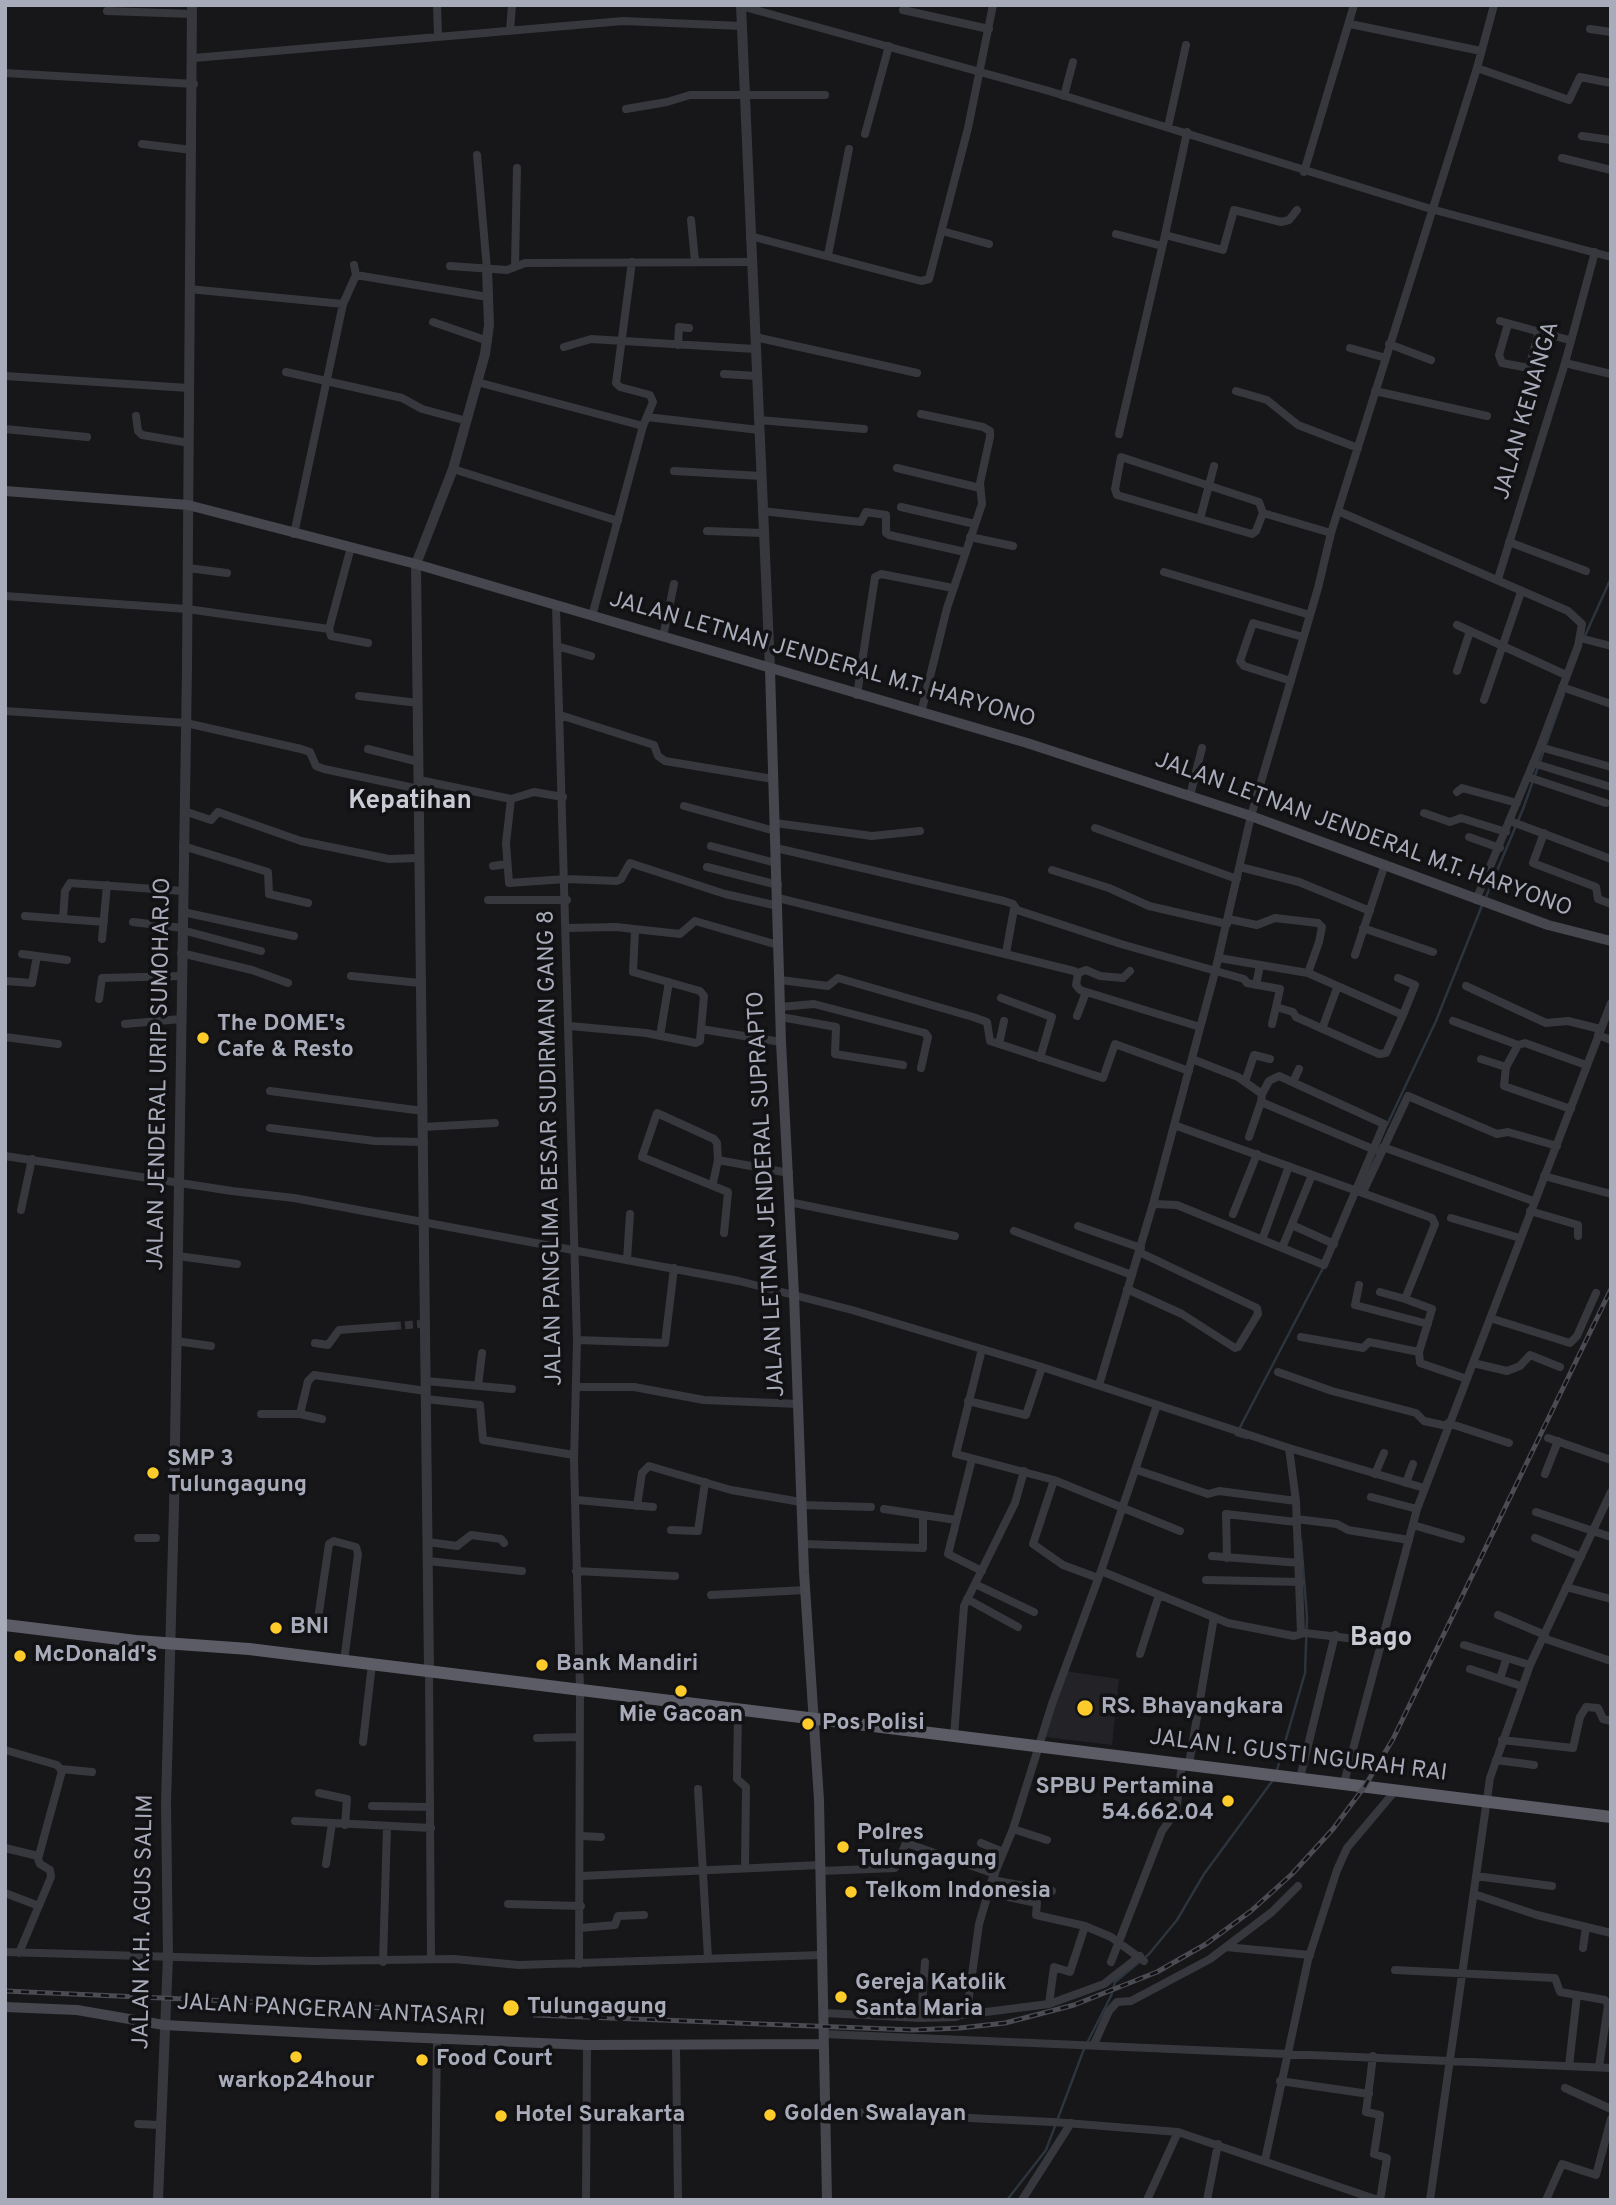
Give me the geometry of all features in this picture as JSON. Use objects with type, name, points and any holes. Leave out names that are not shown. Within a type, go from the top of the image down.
[{"type":"highway","name":"JALAN I. GUSTI NGURAH RAI","points":[[5,1625],[169,1644],[249,1649],[1611,1817]]},
{"type":"main road","name":"JALAN LETNAN JENDERAL M.T. HARYONO","points":[[5,491],[188,505],[416,564],[1027,743],[1251,816],[1385,864],[1480,902],[1579,935],[1611,941]]},
{"type":"main road","name":"JALAN LETNAN JENDERAL SUPRAPTO","points":[[770,669],[781,1042],[820,1868],[827,2200]]},
{"type":"main road","name":"JALAN PANGERAN ANTASARI","points":[[5,2007],[77,2010],[164,2025],[587,2045],[676,2046],[824,2039]]},
{"type":"street","points":[[437,5],[438,35]]},
{"type":"street","points":[[510,30],[512,5]]},
{"type":"street","points":[[750,236],[925,281],[933,270],[981,71],[993,5]]},
{"type":"street","points":[[1304,172],[1354,5]]},
{"type":"street","points":[[1099,1385],[1153,1204],[1219,958],[1251,816],[1331,533],[1477,68],[1494,5]]},
{"type":"street","points":[[770,669],[741,6],[981,71],[1186,132],[1304,172],[1611,257]]},
{"type":"street","points":[[903,9],[989,29]]},
{"type":"street","points":[[107,10],[192,10]]},
{"type":"street","name":"JALAN JENDERAL URIP SUMOHARJO","points":[[169,1644],[186,723],[189,289],[194,84],[192,10]]},
{"type":"street","points":[[194,58],[623,21],[741,26]]},
{"type":"street","points":[[1350,24],[1481,51]]},
{"type":"street","points":[[1590,29],[1611,32]]},
{"type":"street","points":[[1168,127],[1186,45]]},
{"type":"street","points":[[865,134],[889,46]]},
{"type":"street","points":[[1064,96],[1073,61]]},
{"type":"street","points":[[1477,68],[1569,100],[1573,98],[1580,77],[1611,83]]},
{"type":"street","points":[[5,74],[194,84]]},
{"type":"street","points":[[626,109],[690,95],[825,95]]},
{"type":"street","points":[[1119,434],[1186,132]]},
{"type":"street","points":[[1582,136],[1611,140]]},
{"type":"street","points":[[142,145],[192,150]]},
{"type":"street","points":[[828,255],[849,149]]},
{"type":"street","points":[[431,1959],[416,564],[453,469],[488,341],[487,269],[477,155]]},
{"type":"street","points":[[1562,158],[1611,170]]},
{"type":"street","points":[[515,265],[517,168]]},
{"type":"street","points":[[1165,235],[1223,250],[1234,210],[1281,222],[1289,220],[1297,210]]},
{"type":"street","points":[[691,220],[695,261]]},
{"type":"street","points":[[942,231],[989,244]]},
{"type":"street","points":[[1116,234],[1162,246]]},
{"type":"street","name":"JALAN KENANGA","points":[[1498,579],[1595,253]]},
{"type":"street","points":[[592,616],[652,396],[616,383],[632,262]]},
{"type":"street","points":[[450,266],[507,270],[515,265],[751,262]]},
{"type":"street","points":[[293,534],[343,304],[355,270],[488,297]]},
{"type":"street","points":[[189,289],[343,304]]},
{"type":"street","points":[[433,323],[488,341]]},
{"type":"street","points":[[1539,331],[1529,368],[1502,363],[1499,355],[1504,323],[1539,331],[1570,341]]},
{"type":"street","points":[[678,345],[679,327],[689,328]]},
{"type":"street","points":[[755,337],[917,373]]},
{"type":"street","points":[[564,347],[591,339],[622,343],[755,349]]},
{"type":"street","points":[[1390,344],[1431,360]]},
{"type":"street","points":[[1350,348],[1385,358]]},
{"type":"street","points":[[1564,363],[1611,374]]},
{"type":"street","points":[[286,372],[402,398],[422,409],[467,421]]},
{"type":"street","points":[[724,374],[757,376]]},
{"type":"street","points":[[5,376],[189,388]]},
{"type":"street","points":[[477,382],[643,426]]},
{"type":"street","points":[[1236,391],[1267,400],[1298,425],[1358,448]]},
{"type":"street","points":[[1375,391],[1487,416]]},
{"type":"street","points":[[921,415],[990,431],[980,488],[983,500],[953,588],[921,713]]},
{"type":"street","points":[[136,416],[138,431],[142,435],[189,443]]},
{"type":"street","points":[[647,417],[864,429]]},
{"type":"street","points":[[5,429],[87,437]]},
{"type":"street","points":[[1121,457],[1259,502],[1263,513],[1256,531],[1252,534],[1117,495],[1115,489],[1121,457]]},
{"type":"street","points":[[1200,519],[1214,466]]},
{"type":"street","points":[[897,468],[980,488]]},
{"type":"street","points":[[453,469],[618,521]]},
{"type":"street","points":[[674,471],[761,476]]},
{"type":"street","points":[[901,507],[975,524]]},
{"type":"street","points":[[762,511],[861,522],[866,512],[886,516],[885,531],[889,535],[965,552]]},
{"type":"street","points":[[1338,511],[1498,579],[1577,618],[1582,624],[1583,639],[1566,675],[1539,765],[1517,803],[1515,823],[1506,832],[1480,902]]},
{"type":"street","points":[[1263,513],[1331,533]]},
{"type":"street","points":[[707,531],[763,533]]},
{"type":"street","points":[[970,537],[1013,546]]},
{"type":"street","points":[[1510,542],[1586,571]]},
{"type":"street","points":[[351,547],[329,629],[331,636],[368,643]]},
{"type":"street","points":[[188,568],[227,573]]},
{"type":"street","points":[[1164,572],[1310,615]]},
{"type":"street","points":[[857,695],[875,577],[881,574],[953,588]]},
{"type":"street","points":[[663,636],[674,584]]},
{"type":"street","points":[[1484,700],[1521,592]]},
{"type":"street","points":[[5,596],[187,609],[329,629]]},
{"type":"street","name":"JALAN PANGLIMA BESAR SUDIRMAN GANG 8","points":[[556,606],[567,900],[577,1340],[574,1455],[580,1690],[579,1964]]},
{"type":"street","points":[[1291,681],[1244,666],[1240,661],[1253,623],[1303,637]]},
{"type":"street","points":[[1457,625],[1566,675]]},
{"type":"street","points":[[1457,671],[1470,631]]},
{"type":"street","points":[[1583,639],[1611,646]]},
{"type":"street","points":[[557,646],[591,656]]},
{"type":"street","points":[[1562,687],[1611,705]]},
{"type":"street","points":[[359,696],[418,703]]},
{"type":"street","points":[[5,711],[186,723],[301,749],[310,752],[316,766],[324,769],[511,799],[534,792],[563,797]]},
{"type":"street","points":[[560,715],[653,745],[658,757],[665,761],[774,779]]},
{"type":"street","points":[[1189,796],[1202,748]]},
{"type":"street","points":[[1544,748],[1611,767]]},
{"type":"street","points":[[368,749],[419,762]]},
{"type":"street","points":[[1539,765],[1611,787]]},
{"type":"street","points":[[1533,779],[1606,803]]},
{"type":"street","points":[[1457,792],[1462,788],[1517,803]]},
{"type":"street","points":[[511,799],[509,883],[566,879],[619,880],[631,863],[715,891],[778,902],[1006,953],[1077,973],[1086,970],[1100,976],[1123,978],[1130,971]]},
{"type":"street","points":[[684,806],[775,827],[872,836],[920,831]]},
{"type":"street","points":[[184,811],[211,820],[218,812],[301,841],[389,859],[419,858]]},
{"type":"street","points":[[1424,813],[1450,822],[1461,818],[1506,832]]},
{"type":"street","points":[[1515,823],[1611,859]]},
{"type":"street","points":[[1095,828],[1237,879]]},
{"type":"street","points":[[1544,833],[1534,863],[1596,887],[1598,899],[1611,904]]},
{"type":"street","points":[[1469,837],[1500,848]]},
{"type":"street","points":[[183,846],[268,872],[269,894],[308,903]]},
{"type":"street","points":[[711,846],[776,863]]},
{"type":"street","points":[[775,848],[1013,904],[1006,953]]},
{"type":"street","points":[[493,866],[508,864]]},
{"type":"street","points":[[1354,955],[1385,864]]},
{"type":"street","points":[[707,867],[778,885]]},
{"type":"street","points":[[1240,867],[1299,882],[1370,911]]},
{"type":"street","points":[[1052,870],[1110,888],[1149,906],[1257,925],[1275,918],[1318,923],[1322,928],[1308,973]]},
{"type":"street","points":[[63,919],[65,891],[70,883],[183,891]]},
{"type":"street","points":[[102,939],[107,885]]},
{"type":"street","points":[[488,900],[567,900]]},
{"type":"street","points":[[1014,909],[1256,985],[1280,989],[1272,1024]]},
{"type":"street","points":[[183,912],[294,936]]},
{"type":"street","points":[[25,916],[104,922]]},
{"type":"street","points":[[567,928],[611,926],[635,931],[680,934],[695,920],[778,945]]},
{"type":"street","points":[[133,922],[182,929],[261,951]]},
{"type":"street","points":[[1363,928],[1433,952]]},
{"type":"street","points":[[569,1026],[698,1043],[703,993],[633,972],[635,931]]},
{"type":"street","points":[[181,953],[259,972],[288,983]]},
{"type":"street","points":[[22,954],[67,960]]},
{"type":"street","points":[[5,981],[32,983],[37,956]]},
{"type":"street","points":[[1219,958],[1308,973],[1403,1015]]},
{"type":"street","points":[[1256,985],[1260,965]]},
{"type":"street","points":[[1077,973],[1076,985],[1086,992],[1200,1027]]},
{"type":"street","points":[[99,999],[102,978],[181,976]]},
{"type":"street","points":[[351,976],[421,983]]},
{"type":"street","points":[[780,979],[828,986],[834,978],[838,978],[973,1017],[987,1022],[990,1041],[1103,1078],[1115,1044],[1189,1071]]},
{"type":"street","points":[[1276,1007],[1293,1012],[1296,1017],[1383,1055],[1415,985],[1398,978]]},
{"type":"street","points":[[660,1036],[669,982]]},
{"type":"street","points":[[1465,986],[1546,1023],[1568,1021],[1599,1032],[1611,1040]]},
{"type":"street","points":[[1322,1029],[1337,988]]},
{"type":"street","points":[[1077,1016],[1086,992]]},
{"type":"street","points":[[1001,998],[1052,1017],[1040,1058]]},
{"type":"street","points":[[1344,1783],[1424,1488],[1611,1003]]},
{"type":"street","points":[[780,1012],[814,1004],[927,1034],[921,1068]]},
{"type":"street","points":[[780,1012],[837,1028],[835,1054],[903,1065]]},
{"type":"street","points":[[125,1024],[181,1019]]},
{"type":"street","points":[[999,1044],[1004,1021]]},
{"type":"street","points":[[1453,1021],[1518,1045],[1525,1043],[1586,1065]]},
{"type":"street","points":[[701,1029],[781,1042]]},
{"type":"street","points":[[5,1037],[58,1044]]},
{"type":"street","points":[[1518,1045],[1506,1067],[1504,1086],[1571,1109]]},
{"type":"street","points":[[1245,1082],[1254,1055],[1270,1059]]},
{"type":"street","points":[[1192,1059],[1223,1068],[1245,1082],[1261,1098],[1378,1150],[1578,1225],[1578,1236]]},
{"type":"street","points":[[1481,1059],[1506,1067]]},
{"type":"street","points":[[1293,1082],[1299,1069]]},
{"type":"street","points":[[1249,1137],[1261,1098],[1276,1076],[1384,1124],[1378,1150]]},
{"type":"street","points":[[270,1091],[423,1111]]},
{"type":"street","points":[[1153,1204],[1177,1205],[1324,1265],[1378,1150],[1408,1096],[1497,1134],[1506,1132],[1557,1146]]},
{"type":"street","points":[[713,1183],[718,1160],[717,1143],[714,1139],[657,1113],[643,1159],[713,1183],[729,1193],[724,1233]]},
{"type":"street","points":[[424,1127],[495,1123]]},
{"type":"street","points":[[1174,1125],[1435,1221],[1405,1299]]},
{"type":"street","points":[[270,1128],[374,1141],[424,1142]]},
{"type":"street","points":[[1233,1214],[1257,1154]]},
{"type":"street","points":[[5,1156],[294,1198],[424,1220],[794,1294],[1042,1367],[1289,1450],[1424,1488]]},
{"type":"street","points":[[21,1210],[32,1159]]},
{"type":"street","points":[[718,1160],[789,1173]]},
{"type":"street","points":[[1262,1240],[1289,1166]]},
{"type":"street","points":[[1282,1248],[1312,1175]]},
{"type":"street","points":[[1545,1176],[1611,1194]]},
{"type":"street","points":[[789,1202],[955,1236]]},
{"type":"street","points":[[627,1260],[630,1214]]},
{"type":"street","points":[[1451,1218],[1520,1238]]},
{"type":"street","points":[[1292,1225],[1334,1244]]},
{"type":"street","points":[[1078,1226],[1140,1250],[1257,1308],[1258,1314],[1235,1348],[1182,1314],[1127,1289]]},
{"type":"street","points":[[1014,1231],[1132,1275]]},
{"type":"street","points":[[178,1256],[237,1264]]},
{"type":"street","points":[[577,1340],[665,1343],[674,1268]]},
{"type":"street","points":[[1359,1285],[1355,1305],[1428,1324]]},
{"type":"street","points":[[1380,1292],[1432,1308],[1419,1352],[1423,1366],[1467,1379]]},
{"type":"street","points":[[1490,1318],[1570,1343],[1577,1336],[1596,1293]]},
{"type":"street","points":[[315,1343],[328,1345],[339,1329],[393,1326]]},
{"type":"street","points":[[1301,1337],[1363,1348],[1369,1342],[1419,1352]]},
{"type":"street","points":[[176,1341],[211,1346]]},
{"type":"street","points":[[982,1349],[955,1452],[972,1459],[1054,1480],[1180,1531]]},
{"type":"street","points":[[478,1386],[482,1353]]},
{"type":"street","points":[[1473,1363],[1507,1371],[1520,1366],[1530,1355],[1560,1367]]},
{"type":"street","points":[[968,1401],[1026,1416],[1042,1367]]},
{"type":"street","points":[[1278,1372],[1332,1391],[1416,1413],[1424,1421],[1448,1425],[1509,1443]]},
{"type":"street","points":[[300,1414],[308,1381],[314,1375],[426,1390],[480,1405],[483,1440],[574,1455]]},
{"type":"street","points":[[426,1390],[478,1386],[512,1389]]},
{"type":"street","points":[[577,1387],[634,1387],[704,1400],[799,1404]]},
{"type":"street","points":[[962,2015],[969,2004],[977,1936],[994,1877],[1013,1829],[1038,1747],[1157,1405]]},
{"type":"street","points":[[261,1414],[300,1414],[322,1419]]},
{"type":"street","points":[[1549,1437],[1611,1461]]},
{"type":"street","points":[[1545,1474],[1558,1441]]},
{"type":"street","points":[[1289,1450],[1298,1520],[1305,1633]]},
{"type":"street","points":[[1376,1474],[1384,1452]]},
{"type":"street","points":[[972,1459],[949,1555],[982,1571]]},
{"type":"street","points":[[1406,1483],[1413,1464]]},
{"type":"street","points":[[637,1506],[646,1466],[801,1504],[871,1507]]},
{"type":"street","points":[[1136,1469],[1208,1494],[1219,1491],[1296,1502]]},
{"type":"street","points":[[954,1736],[961,1629],[967,1599],[1015,1503],[1024,1471]]},
{"type":"street","points":[[1054,1480],[1032,1544],[1055,1557],[1063,1565],[1159,1595],[1214,1617],[1267,1631],[1294,1636],[1305,1633],[1335,1635],[1381,1642]]},
{"type":"street","points":[[671,1530],[698,1531],[705,1482]]},
{"type":"street","points":[[1430,2200],[1485,1802],[1502,1740],[1521,1686],[1611,1492]]},
{"type":"street","points":[[1371,1497],[1417,1509]]},
{"type":"street","points":[[577,1500],[653,1507]]},
{"type":"street","points":[[884,1508],[956,1520]]},
{"type":"street","points":[[1536,1512],[1611,1537]]},
{"type":"street","points":[[1227,1558],[1227,1514],[1298,1520],[1409,1540]]},
{"type":"street","points":[[803,1544],[922,1548],[923,1515]]},
{"type":"street","points":[[1413,1525],[1461,1539]]},
{"type":"street","points":[[428,1542],[457,1546],[471,1535],[501,1539],[504,1543]]},
{"type":"street","points":[[138,1538],[156,1538]]},
{"type":"street","points":[[1535,1538],[1581,1557]]},
{"type":"street","points":[[319,1612],[328,1544],[334,1541],[356,1547],[358,1554],[344,1661]]},
{"type":"street","points":[[1212,1556],[1300,1563]]},
{"type":"street","points":[[428,1561],[522,1571]]},
{"type":"street","points":[[576,1571],[675,1576]]},
{"type":"street","points":[[1206,1580],[1301,1582]]},
{"type":"street","points":[[975,1584],[1034,1612]]},
{"type":"street","points":[[1566,1587],[1611,1599]]},
{"type":"street","points":[[711,1595],[805,1590]]},
{"type":"street","points":[[1140,1654],[1159,1595]]},
{"type":"street","points":[[967,1599],[1018,1627]]},
{"type":"street","points":[[1498,1615],[1544,1636],[1611,1661]]},
{"type":"street","points":[[1111,1962],[1162,1830],[1176,1812],[1214,1617]]},
{"type":"street","points":[[1300,1778],[1335,1635]]},
{"type":"street","name":"JALAN K.H. AGUS SALIM","points":[[158,2200],[168,1957],[166,1804],[169,1644]]},
{"type":"street","points":[[1464,1645],[1530,1665]]},
{"type":"street","points":[[1500,1679],[1506,1660]]},
{"type":"street","points":[[363,1742],[372,1664]]},
{"type":"street","points":[[1470,1669],[1521,1686]]},
{"type":"street","points":[[1502,1740],[1573,1748],[1580,1717],[1586,1707],[1598,1708],[1603,1719],[1611,1721]]},
{"type":"street","points":[[738,1709],[737,1779],[746,1787],[744,1868]]},
{"type":"street","points":[[537,1738],[579,1737]]},
{"type":"street","points":[[5,1750],[61,1769],[92,1772]]},
{"type":"street","points":[[1496,1760],[1534,1765]]},
{"type":"street","points":[[19,1953],[51,1874],[38,1862],[38,1856],[61,1769]]},
{"type":"street","points":[[698,1788],[708,1958]]},
{"type":"street","points":[[1265,2160],[1280,2081],[1310,1955],[1341,1858],[1391,1790]]},
{"type":"street","points":[[319,1793],[347,1799],[345,1825]]},
{"type":"street","points":[[372,1805],[430,1807]]},
{"type":"street","points":[[295,1821],[431,1828]]},
{"type":"street","points":[[326,1864],[332,1823]]},
{"type":"street","points":[[383,1962],[387,1827]]},
{"type":"street","points":[[1013,1829],[1047,1840]]},
{"type":"street","points":[[581,1836],[601,1837]]},
{"type":"street","points":[[581,1876],[744,1868],[895,1868],[906,1843],[994,1877],[1052,1891]]},
{"type":"street","points":[[981,1843],[1003,1852]]},
{"type":"street","points":[[5,1848],[38,1856]]},
{"type":"street","points":[[1476,1875],[1552,1886]]},
{"type":"street","points":[[1089,2044],[1117,2002],[1131,2001],[1226,1947],[1272,1912],[1298,1886]]},
{"type":"street","points":[[5,1893],[39,1906]]},
{"type":"street","points":[[824,2013],[921,2018],[1049,2004],[1104,1984],[1142,1958],[1118,1942],[1085,1926],[1036,1915],[1037,1903],[989,1893]]},
{"type":"street","points":[[1474,1894],[1611,1933]]},
{"type":"street","points":[[508,1904],[581,1906]]},
{"type":"street","points":[[580,1928],[614,1926],[619,1915],[644,1914]]},
{"type":"street","points":[[1049,2004],[1054,1967],[1070,1972],[1085,1926]]},
{"type":"street","points":[[1583,1948],[1586,1927]]},
{"type":"street","points":[[1226,1947],[1310,1955]]},
{"type":"street","points":[[5,1952],[383,1962],[431,1959],[519,1965],[822,1955]]},
{"type":"street","points":[[921,2018],[925,1962]]},
{"type":"street","points":[[1395,1970],[1555,1978],[1560,1992],[1604,1999],[1608,2003],[1599,2067]]},
{"type":"street","points":[[1569,2066],[1577,1995]]},
{"type":"street","points":[[435,2200],[437,2038]]},
{"type":"street","points":[[824,2039],[1089,2044],[1611,2068]]},
{"type":"street","points":[[586,2200],[587,2045]]},
{"type":"street","points":[[676,2046],[678,2200]]},
{"type":"street","points":[[824,2111],[1053,2122],[1178,2132],[1379,2200],[1387,2158],[1374,2154],[1380,2115],[1367,2112],[1373,2056]]},
{"type":"street","points":[[1280,2081],[1368,2094]]},
{"type":"street","points":[[1565,2088],[1611,2109]]},
{"type":"street","points":[[1546,2200],[1562,2164],[1596,2175],[1611,2119]]},
{"type":"street","points":[[1023,2200],[1068,2123]]},
{"type":"street","points":[[138,2124],[160,2125]]},
{"type":"street","points":[[1147,2200],[1178,2132]]},
{"type":"street","points":[[1207,2200],[1218,2144]]},
{"type":"shaded area","name":"RS. Bhayangkara","points":[[1065,1671],[1119,1679],[1112,1745],[1045,1737]]},
{"type":"waterway","points":[[1584,638],[1611,578]]},
{"type":"waterway","points":[[1486,897],[1523,809],[1564,694]]},
{"type":"waterway","points":[[1387,1125],[1436,1021],[1483,903]]},
{"type":"waterway","points":[[1247,1438],[1236,1435],[1323,1268]]},
{"type":"waterway","points":[[1277,1770],[1305,1673],[1307,1617],[1301,1540]]},
{"type":"waterway","points":[[1087,2043],[1111,1996],[1115,1982],[1149,1954],[1177,1920],[1204,1874],[1273,1780]]},
{"type":"waterway","points":[[1007,2200],[1046,2150],[1084,2049]]},
{"type":"tunnel","points":[[393,1326],[422,1324]]},
{"type":"railway","points":[[535,2015],[913,2030],[960,2028],[1005,2023],[1074,2005],[1157,1972],[1206,1944],[1251,1911],[1292,1874],[1333,1829],[1365,1786],[1393,1739],[1611,1289]]},
{"type":"railway","points":[[5,1991],[476,2012]]},
{"type":"place","name":"The DOME's Cafe & Resto","points":[[203,1038]]},
{"type":"place","name":"SMP 3 Tulungagung","points":[[153,1473]]},
{"type":"place","name":"BNI","points":[[276,1628]]},
{"type":"place","name":"McDonald's","points":[[20,1656]]},
{"type":"place","name":"Bank Mandiri","points":[[542,1665]]},
{"type":"place","name":"Mie Gacoan","points":[[681,1691]]},
{"type":"place","name":"RS. Bhayangkara","points":[[1085,1708]]},
{"type":"place","name":"Pos Polisi","points":[[808,1724]]},
{"type":"place","name":"SPBU Pertamina 54.662.04","points":[[1228,1801]]},
{"type":"place","name":"Polres Tulungagung","points":[[843,1847]]},
{"type":"place","name":"Telkom Indonesia","points":[[851,1892]]},
{"type":"place","name":"Gereja Katolik Santa Maria","points":[[841,1997]]},
{"type":"place","name":"Tulungagung","points":[[511,2008]]},
{"type":"place","name":"warkop24hour","points":[[296,2057]]},
{"type":"place","name":"Food Court","points":[[422,2060]]},
{"type":"place","name":"Golden Swalayan","points":[[770,2115]]},
{"type":"place","name":"Hotel Surakarta","points":[[501,2116]]},
{"type":"district","name":"Kepatihan","points":[[410,803]]},
{"type":"district","name":"Bago","points":[[1381,1640]]}]
